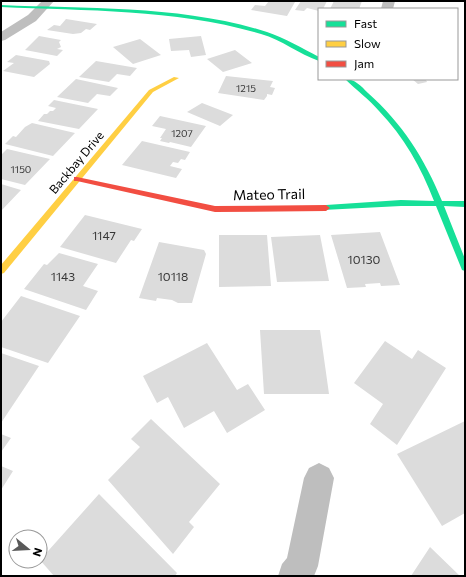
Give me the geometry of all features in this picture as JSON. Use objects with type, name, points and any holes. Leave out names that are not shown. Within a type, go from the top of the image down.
[{"type":"street","points":[[1,37],[32,18],[44,4]]},
{"type":"street","points":[[1,6],[44,4],[169,14],[213,21],[265,34],[318,59]]},
{"type":"street","name":"Backbay Drive","points":[[1,271],[151,91],[176,78]]},
{"type":"street","points":[[349,80],[365,92],[385,112],[405,136],[417,156],[465,268]]},
{"type":"street","name":"Mateo Trail","points":[[77,180],[215,209],[332,208],[401,203],[465,204]]},
{"type":"street","points":[[294,576],[302,566],[319,478]]},
{"type":"building","points":[[269,1],[295,2],[287,16],[251,10],[255,5],[265,6]]},
{"type":"building","points":[[301,1],[327,1],[324,8],[318,8],[318,11],[307,8],[304,11],[295,10]]},
{"type":"building","points":[[334,1],[362,1],[359,8],[330,8]]},
{"type":"building","points":[[66,19],[97,24],[90,30],[86,29],[81,33],[73,34],[47,30],[54,25],[60,26]]},
{"type":"building","points":[[39,36],[61,40],[59,42],[61,47],[57,49],[63,50],[57,56],[25,50]]},
{"type":"building","points":[[201,36],[206,55],[191,57],[189,50],[171,51],[169,39]]},
{"type":"building","points":[[140,39],[161,55],[133,64],[113,47]]},
{"type":"building","points":[[235,50],[252,63],[223,72],[207,59]]},
{"type":"building","points":[[16,55],[49,61],[50,64],[34,77],[3,71],[14,63],[7,62]]},
{"type":"building","points":[[96,61],[137,68],[130,76],[117,74],[109,82],[79,77]]},
{"type":"building","points":[[226,76],[273,81],[270,87],[275,88],[272,95],[267,94],[264,100],[218,93]]},
{"type":"building","points":[[76,79],[118,88],[110,96],[97,94],[88,103],[57,97]]},
{"type":"building","points":[[413,80],[426,80],[427,82],[418,84]]},
{"type":"building","points":[[54,100],[98,109],[79,129],[38,121],[44,114],[53,111],[56,108],[48,106]]},
{"type":"building","points":[[202,103],[233,115],[220,126],[187,112]]},
{"type":"building","points":[[160,116],[206,126],[191,147],[169,143],[160,141],[162,138],[160,138],[166,129],[152,126]]},
{"type":"building","points":[[32,123],[75,133],[53,156],[5,144],[13,136],[16,137],[25,127]]},
{"type":"building","points":[[142,141],[190,152],[185,160],[181,159],[178,163],[173,162],[170,166],[182,169],[176,178],[122,165]]},
{"type":"building","points":[[7,149],[50,159],[25,185],[1,179],[1,155]]},
{"type":"building","points":[[1,184],[21,190],[1,211]]},
{"type":"building","points":[[85,215],[142,229],[134,241],[131,240],[116,263],[60,247]]},
{"type":"building","points":[[380,232],[400,285],[381,286],[380,283],[365,284],[366,287],[347,288],[331,235]]},
{"type":"building","points":[[219,235],[267,235],[271,286],[219,287]]},
{"type":"building","points":[[320,235],[329,281],[277,282],[271,237]]},
{"type":"building","points":[[159,242],[204,250],[206,254],[192,303],[178,303],[172,300],[157,298],[156,301],[139,298]]},
{"type":"building","points":[[59,253],[98,264],[83,286],[98,291],[86,310],[24,289],[44,264],[47,265]]},
{"type":"building","points":[[21,296],[80,316],[48,363],[1,347],[1,322]]},
{"type":"building","points":[[260,330],[320,330],[329,394],[264,394]]},
{"type":"building","points":[[385,341],[412,359],[418,350],[446,368],[397,445],[370,424],[383,404],[354,383]]},
{"type":"building","points":[[207,343],[237,390],[248,384],[265,410],[227,433],[214,411],[184,428],[168,397],[157,403],[143,376]]},
{"type":"building","points":[[1,353],[39,366],[1,423]]},
{"type":"building","points":[[151,419],[220,484],[189,522],[194,527],[173,554],[108,480],[140,447],[131,439]]},
{"type":"building","points":[[465,421],[465,513],[442,526],[397,454]]},
{"type":"building","points":[[1,434],[11,438],[1,452]]},
{"type":"building","points":[[1,466],[13,471],[1,490]]},
{"type":"building","points":[[99,494],[177,573],[175,576],[54,576],[48,569],[48,551]]},
{"type":"building","points":[[430,547],[460,576],[411,576]]},
{"type":"traffic: fast","points":[[1,6],[167,14],[200,19],[271,35],[318,58]]},
{"type":"traffic: fast","points":[[349,80],[381,109],[409,143],[430,181],[454,244],[465,268]]},
{"type":"traffic: fast","points":[[326,208],[401,203],[465,204]]},
{"type":"traffic: slow","points":[[1,271],[151,91],[176,78]]},
{"type":"traffic: jam","points":[[77,179],[215,209],[326,208]]}]
